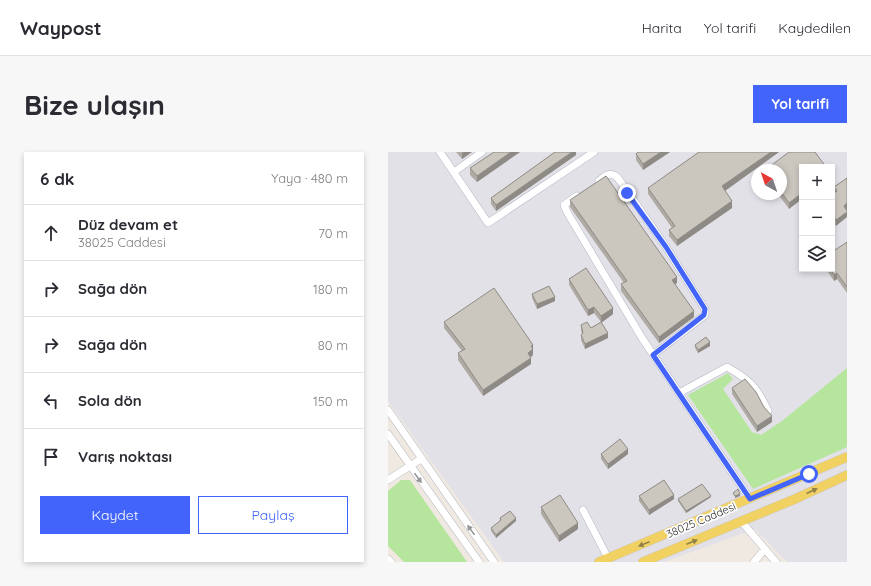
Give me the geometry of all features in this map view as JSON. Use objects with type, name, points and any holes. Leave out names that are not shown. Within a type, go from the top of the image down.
[{"type":"main road","name":"38025 Caddesi","points":[[599,562],[847,457]]},
{"type":"main road","name":"38025 Caddesi","points":[[643,562],[847,475]]},
{"type":"street","points":[[440,152],[488,223],[594,152]]},
{"type":"street","points":[[454,172],[482,152]]},
{"type":"street","points":[[653,355],[704,315],[705,309],[666,247],[618,178],[613,174],[608,174],[564,205],[653,355],[750,499]]},
{"type":"street","points":[[679,393],[727,367],[742,376],[759,391],[768,411]]},
{"type":"street","points":[[388,410],[494,562]]},
{"type":"street","points":[[388,434],[479,562]]},
{"type":"street","points":[[388,480],[421,459]]},
{"type":"street","points":[[583,510],[608,558]]},
{"type":"street","points":[[741,521],[776,562]]},
{"type":"street","points":[[754,562],[765,549]]},
{"type":"street","points":[[388,559],[391,562]]},
{"type":"shaded area","points":[[388,152],[847,152],[847,562],[787,562],[755,529],[664,562],[504,562],[388,401]]},
{"type":"green space","points":[[847,368],[847,447],[753,489],[688,395],[728,373],[733,379],[723,389],[752,432],[761,435],[782,421]]},
{"type":"green space","points":[[401,480],[410,480],[467,562],[404,562],[388,546],[388,491]]},
{"type":"building","points":[[494,152],[511,152],[477,176],[470,168]]},
{"type":"building","points":[[555,152],[572,152],[496,205],[491,198]]},
{"type":"building","points":[[638,152],[661,152],[643,164],[636,154]]},
{"type":"building","points":[[699,152],[771,152],[754,164],[751,164],[751,166],[722,186],[732,201],[677,240],[669,230],[675,226],[648,188]]},
{"type":"building","points":[[789,152],[815,152],[824,164],[799,164],[799,195],[789,203],[787,200],[787,164],[773,164]]},
{"type":"building","points":[[606,176],[677,277],[672,280],[694,311],[659,337],[621,284],[627,281],[570,200]]},
{"type":"building","points":[[847,178],[847,203],[844,206],[847,212],[836,220],[835,192],[837,191],[835,186]]},
{"type":"building","points":[[847,242],[847,287],[837,273],[834,275],[832,272],[835,272],[835,250]]},
{"type":"building","points":[[586,268],[613,308],[601,316],[594,307],[588,310],[569,279]]},
{"type":"building","points":[[549,286],[555,297],[537,304],[532,294]]},
{"type":"building","points":[[494,288],[533,345],[531,346],[533,349],[528,353],[531,358],[483,390],[458,353],[465,349],[444,322]]},
{"type":"building","points":[[587,322],[591,328],[601,322],[608,333],[585,344],[581,335],[583,333],[581,325]]},
{"type":"building","points":[[706,337],[710,342],[698,350],[695,345]]},
{"type":"building","points":[[745,379],[756,392],[764,407],[772,416],[757,426],[732,388]]},
{"type":"building","points":[[620,439],[628,449],[608,464],[601,454]]},
{"type":"building","points":[[664,480],[674,495],[649,510],[639,496]]},
{"type":"building","points":[[702,484],[711,496],[686,511],[678,499]]},
{"type":"building","points":[[738,489],[740,494],[735,496],[733,493]]},
{"type":"building","points":[[560,495],[578,523],[559,536],[541,507]]},
{"type":"building","points":[[510,511],[516,518],[496,535],[491,528],[501,520],[500,518]]},
{"type":"route","points":[[627,193],[666,247],[705,309],[704,315],[653,355],[750,499],[809,474]]}]
